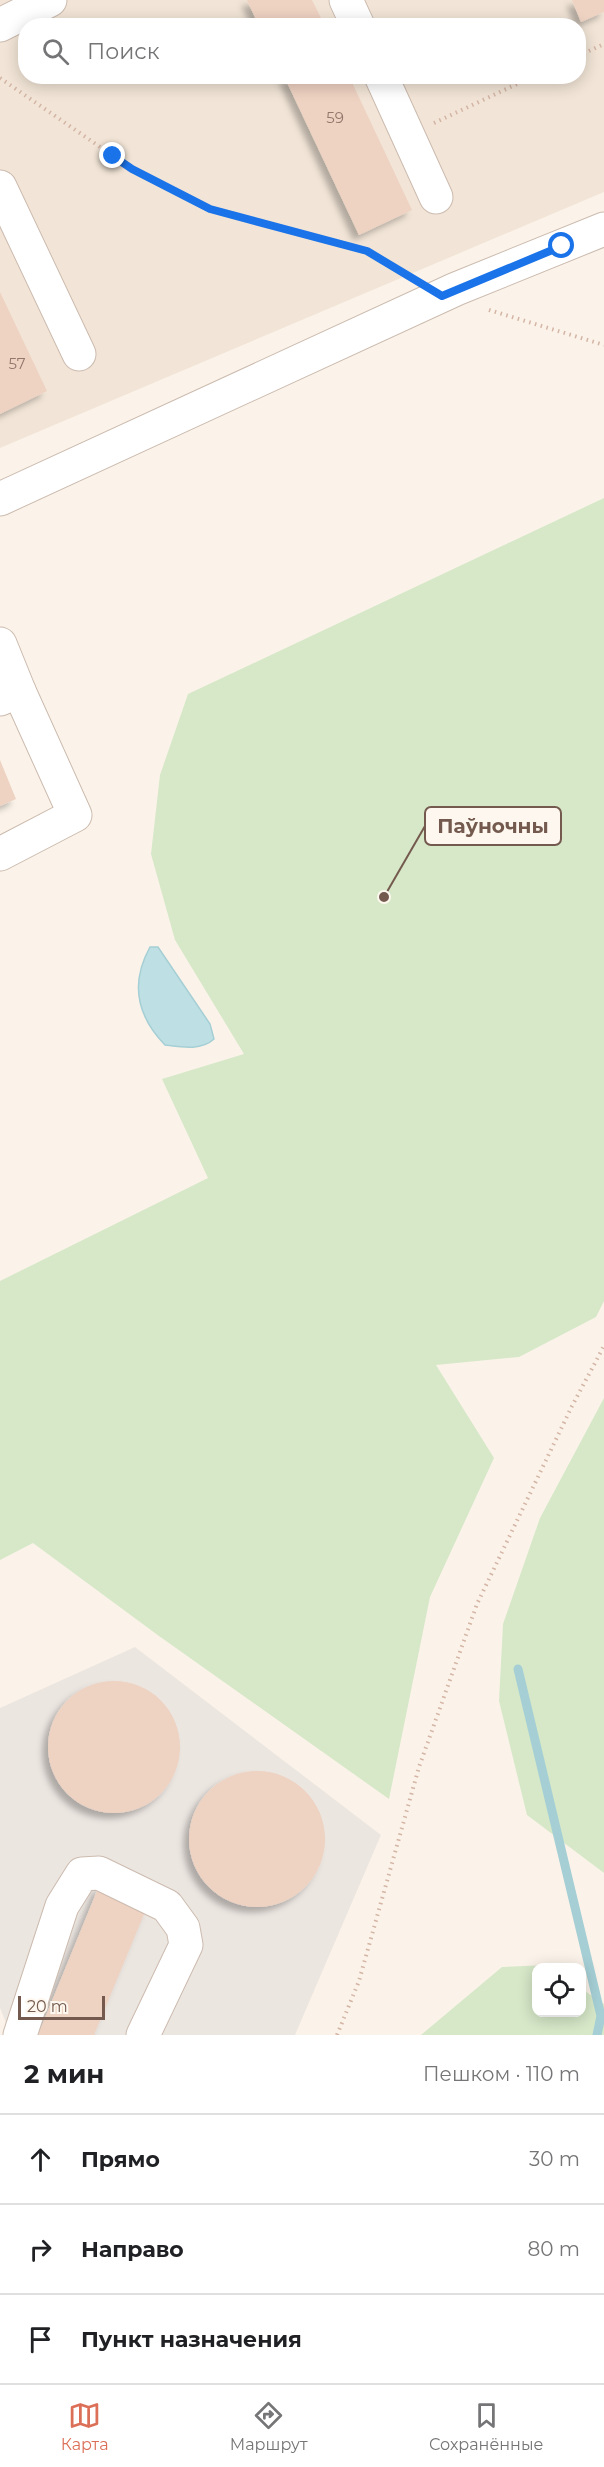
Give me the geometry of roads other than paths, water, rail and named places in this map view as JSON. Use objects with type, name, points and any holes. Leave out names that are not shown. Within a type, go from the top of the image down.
[{"type":"lane","points":[[0,25],[50,0]]},
{"type":"lane","points":[[346,0],[354,18]]},
{"type":"lane","points":[[385,84],[436,197]]},
{"type":"lane","points":[[0,187],[79,354]]},
{"type":"lane","points":[[0,499],[442,296],[604,229]]},
{"type":"lane","points":[[0,644],[9,695],[75,815],[0,854]]},
{"type":"lane","points":[[20,2035],[62,1906],[82,1874],[99,1873],[167,1906],[183,1928],[186,1945],[143,2035]]},
{"type":"water","points":[[150,947],[158,947],[210,1024],[214,1039],[209,1043],[191,1047],[165,1045],[148,1023],[140,999],[139,986],[140,973]]},
{"type":"waterway","points":[[518,1669],[601,2016],[597,2035]]},
{"type":"place","name":"Паўночны","points":[[384,897]]}]
